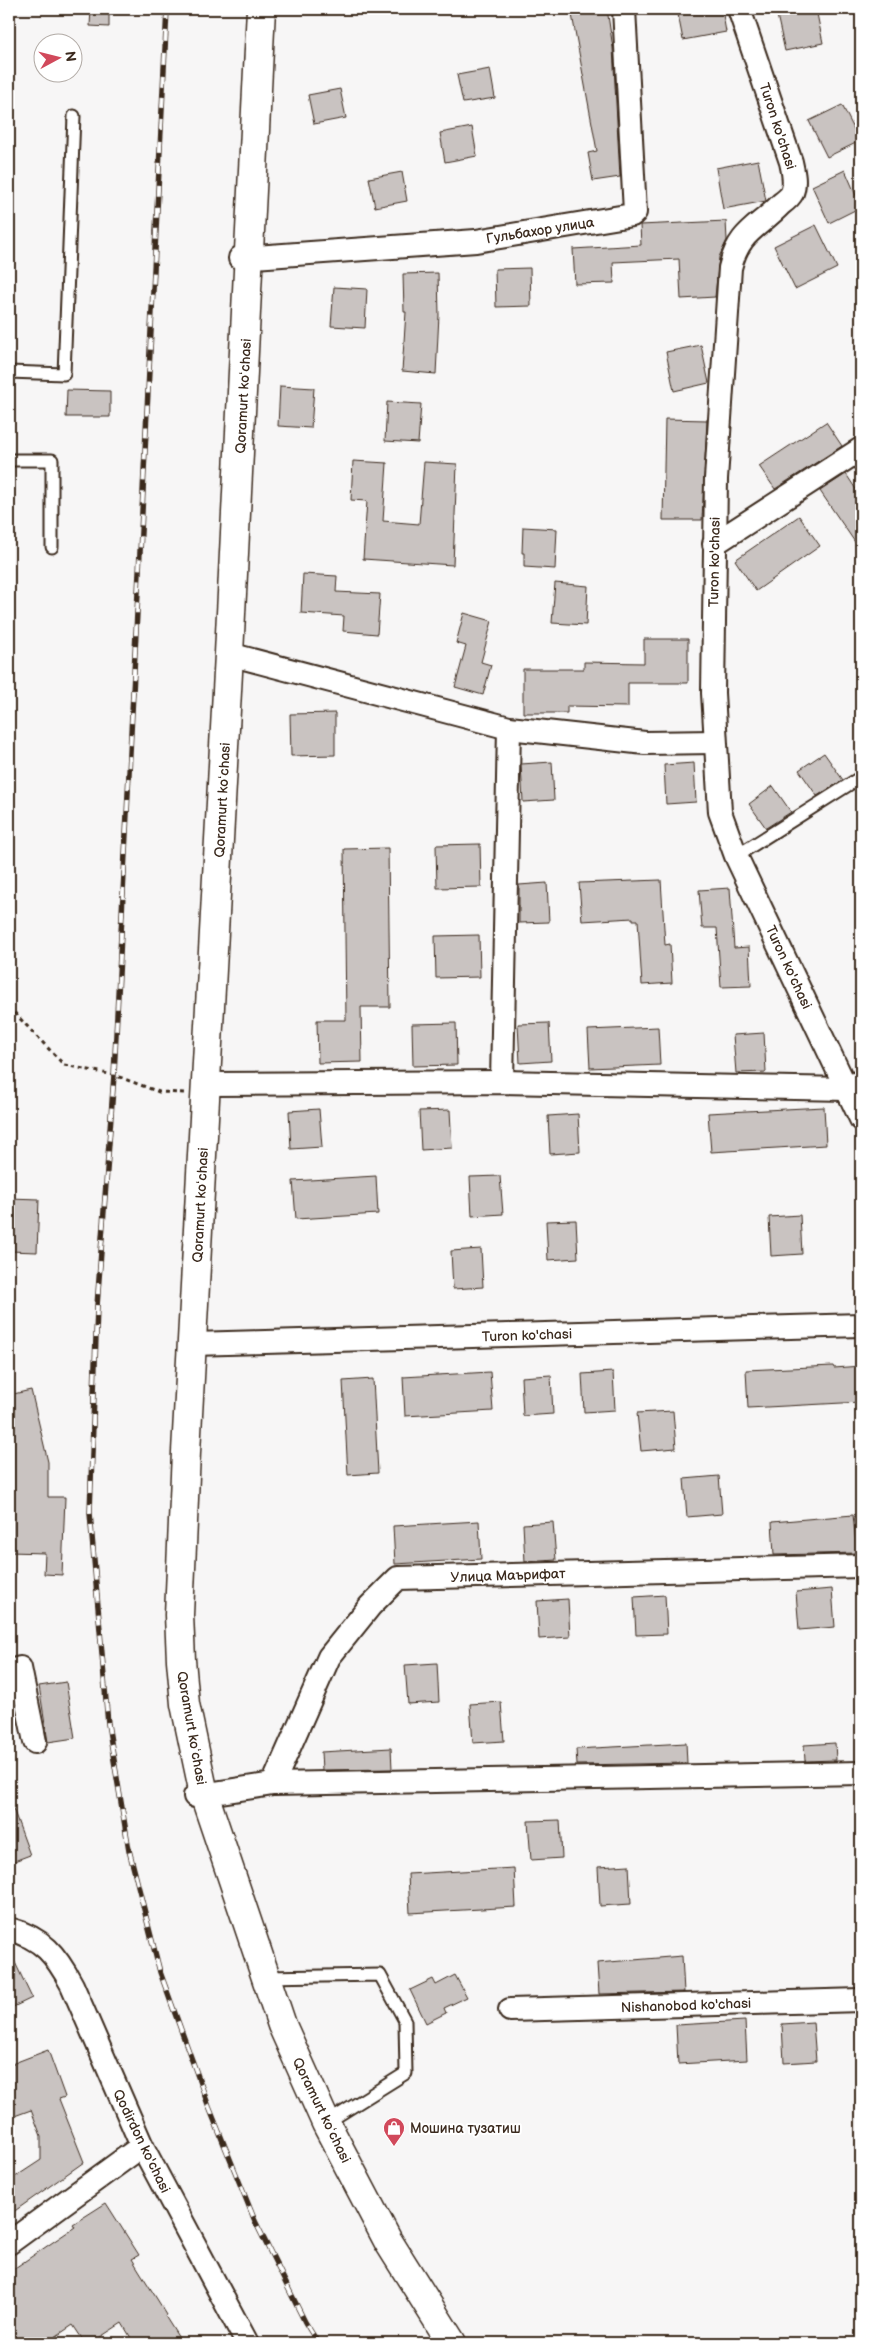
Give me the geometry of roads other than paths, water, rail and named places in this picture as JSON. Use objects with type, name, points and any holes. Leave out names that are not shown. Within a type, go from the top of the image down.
[{"type":"main road","name":"Qoramurt koʻchasi","points":[[251,9],[245,258],[230,654],[176,1458],[170,1615],[177,1706],[200,1795],[272,2026],[318,2128],[382,2249],[439,2343]]},
{"type":"main road","name":"Qoramurt koʻchasi","points":[[261,9],[245,258],[202,1089],[193,1344],[179,1615],[185,1704],[200,1795],[282,2025],[326,2123],[388,2241],[452,2343]]},
{"type":"street","name":"Гульбахор улица","points":[[245,258],[476,240],[632,216],[635,212],[624,9]]},
{"type":"street","name":"Turon ko'chasi","points":[[739,9],[792,162],[794,179],[792,193],[775,210],[742,237],[734,251],[730,268],[716,479],[714,544],[713,692],[720,812],[736,856],[854,1085],[861,1120]]},
{"type":"street","points":[[714,544],[861,449]]},
{"type":"street","points":[[230,654],[509,728],[645,743],[716,742]]},
{"type":"street","points":[[502,1082],[509,728]]},
{"type":"street","points":[[202,1089],[502,1082],[854,1085]]},
{"type":"street","name":"Turon ko'chasi","points":[[193,1344],[861,1325]]},
{"type":"street","name":"Улица Маърифат","points":[[273,1784],[329,1657],[370,1606],[398,1578],[861,1566]]},
{"type":"street","points":[[9,1671],[20,1668],[35,1742]]},
{"type":"street","points":[[200,1795],[273,1784],[861,1773]]},
{"type":"street","name":"Qodirdon ko'chasi","points":[[9,1930],[39,1940],[60,1961],[142,2146],[247,2343]]},
{"type":"street","name":"Nishanobod ko'chasi","points":[[510,2010],[861,2000]]},
{"type":"street","points":[[9,2243],[142,2146]]},
{"type":"lane","points":[[9,372],[64,374],[74,116]]},
{"type":"lane","points":[[9,460],[52,460],[52,547]]},
{"type":"lane","points":[[736,856],[861,777]]},
{"type":"lane","points":[[266,1976],[380,1975],[405,2021],[406,2073],[326,2123]]},
{"type":"railway","points":[[167,9],[114,1075],[97,1306],[90,1513],[108,1724],[129,1850],[160,1972],[209,2107],[255,2221],[305,2322],[318,2343]]},
{"type":"place","name":"Мошина тузатиш","points":[[394,2147]]}]
